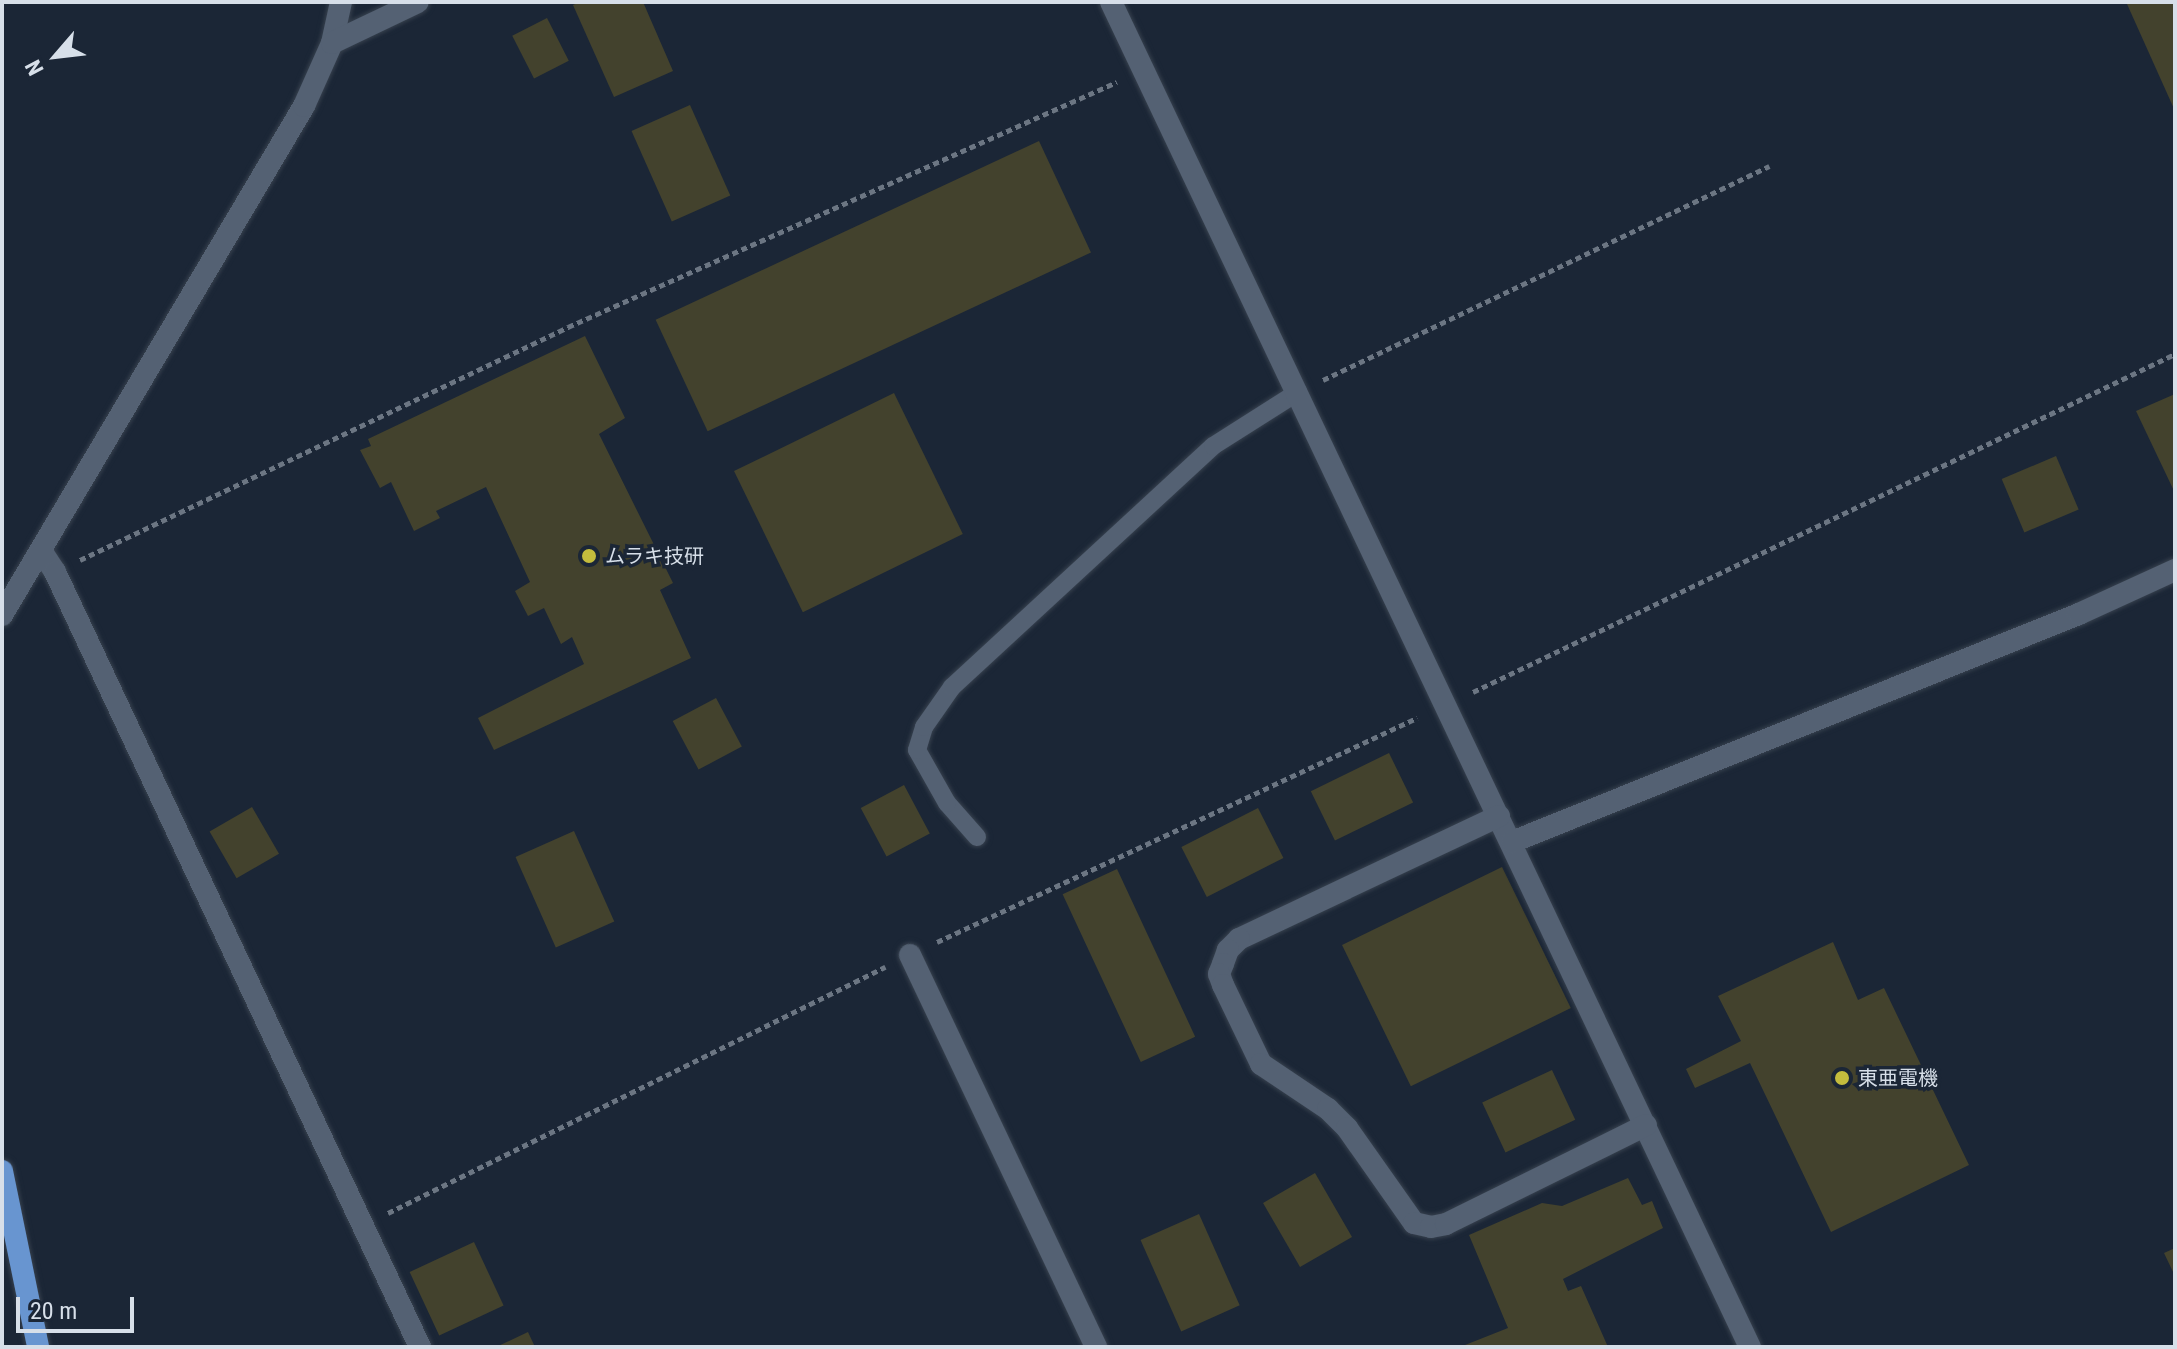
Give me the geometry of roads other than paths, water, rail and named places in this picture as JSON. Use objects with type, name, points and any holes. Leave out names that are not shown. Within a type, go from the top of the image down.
[{"type":"highway","points":[[2,1171],[38,1347]]},
{"type":"street","points":[[2,615],[304,106],[332,43],[341,2]]},
{"type":"street","points":[[332,43],[418,2]]},
{"type":"street","points":[[1111,2],[1750,1347]]},
{"type":"street","points":[[42,552],[55,572],[420,1347]]},
{"type":"street","points":[[1512,842],[2079,614],[2175,570]]},
{"type":"street","points":[[1499,816],[1239,939],[1228,950],[1219,974],[1223,985],[1261,1064],[1328,1109],[1347,1128],[1414,1223],[1431,1227],[1446,1224],[1646,1125]]},
{"type":"street","points":[[910,955],[1096,1347]]},
{"type":"lane","points":[[977,837],[947,803],[917,750],[924,727],[952,687],[1213,446],[1298,392]]},
{"type":"place","name":"ムラキ技研","points":[[589,556]]},
{"type":"place","name":"東亜電機","points":[[1842,1078]]}]
